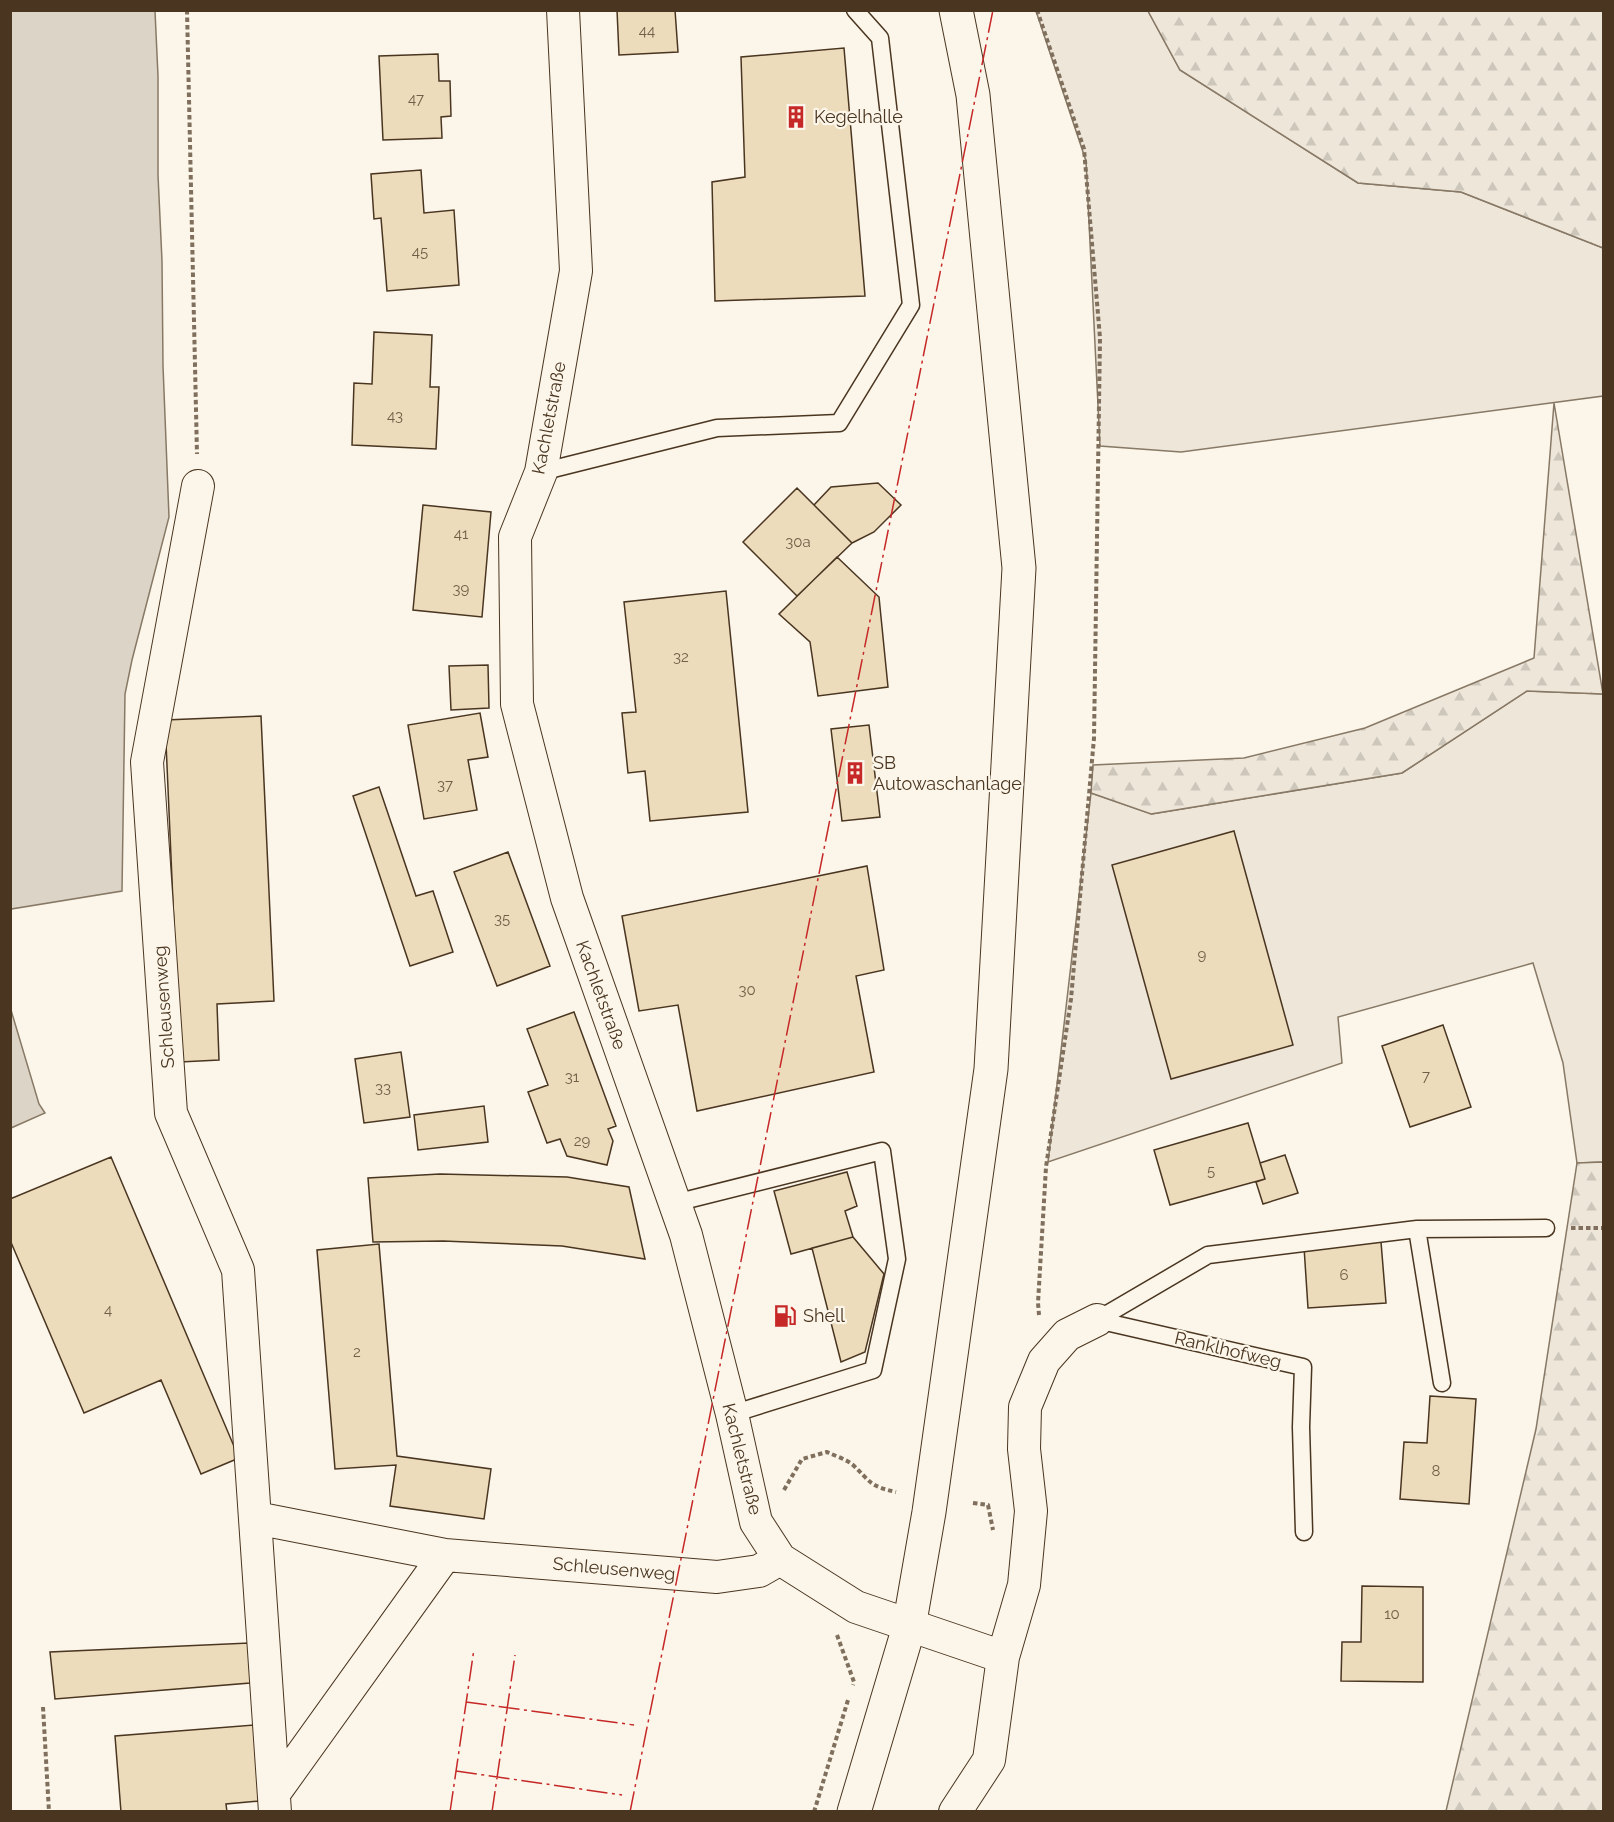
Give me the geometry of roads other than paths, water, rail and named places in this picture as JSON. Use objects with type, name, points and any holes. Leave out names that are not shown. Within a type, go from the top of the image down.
[{"type":"main road","points":[[854,1812],[909,1627],[929,1512],[991,1069],[1019,568],[973,95],[957,10]]},
{"type":"street","name":"Kachletstraße","points":[[563,10],[576,271],[542,472],[515,537],[517,704],[567,898],[686,1235],[732,1414],[756,1522],[780,1559],[856,1607],[1003,1658]]},
{"type":"street","name":"Schleusenweg","points":[[198,486],[147,762],[171,1113],[238,1270],[275,1802]]},
{"type":"street","points":[[955,1812],[989,1760],[1003,1658],[1024,1585],[1031,1511],[1024,1449],[1025,1407],[1044,1361],[1067,1335],[1097,1320]]},
{"type":"street","name":"Schleusenweg","points":[[256,1518],[446,1555],[717,1577],[759,1571],[780,1559]]},
{"type":"street","name":"Schleusenweg","points":[[275,1802],[446,1555]]},
{"type":"lane","points":[[542,472],[717,428],[839,423],[910,305],[880,38],[855,10]]},
{"type":"lane","points":[[675,1203],[882,1151],[897,1259],[873,1370],[732,1414]]},
{"type":"lane","points":[[1097,1320],[1208,1255],[1417,1229],[1546,1228]]},
{"type":"lane","points":[[1417,1229],[1442,1383]]},
{"type":"lane","name":"Ranklhofweg","points":[[1097,1320],[1303,1367],[1301,1427],[1304,1532]]},
{"type":"place","name":"Kegelhalle","points":[[796,117]]},
{"type":"place","name":"SB Autowaschanlage","points":[[855,773]]},
{"type":"place","name":"Shell","points":[[785,1316]]}]
